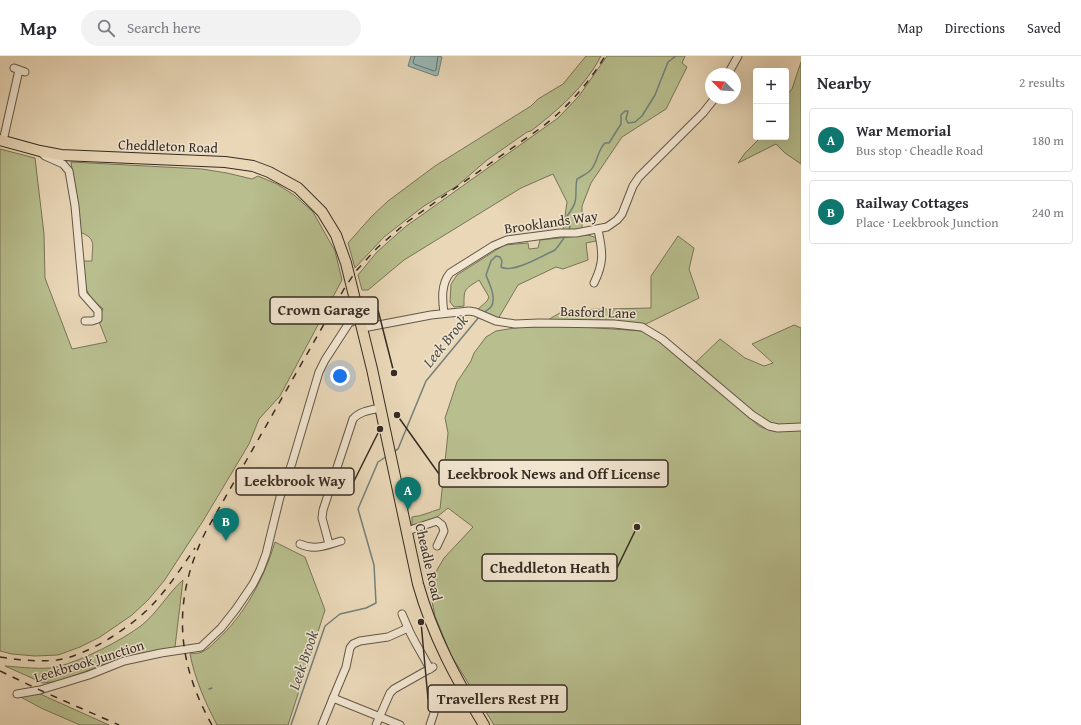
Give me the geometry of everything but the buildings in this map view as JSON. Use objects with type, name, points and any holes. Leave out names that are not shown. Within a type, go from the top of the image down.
[{"type":"highway","name":"Cheddleton Road","points":[[1,141],[61,155],[103,158],[225,162],[253,166],[274,174],[298,188],[322,212]]},
{"type":"highway","name":"Cheadle Road","points":[[322,212],[342,248],[362,323],[418,584],[425,608],[435,634],[454,674],[484,725]]},
{"type":"street","points":[[731,68],[738,56]]},
{"type":"street","points":[[1,141],[20,70]]},
{"type":"street","name":"Brooklands Way","points":[[444,313],[442,302],[444,283],[450,273],[500,242],[560,233],[576,233],[598,230],[607,227],[617,220],[622,214],[633,186],[639,177],[703,114],[710,104]]},
{"type":"street","points":[[40,151],[45,156],[63,164],[69,171],[76,214],[83,294],[98,311],[98,319],[92,321],[84,320]]},
{"type":"street","points":[[594,284],[600,272],[602,260],[598,230]]},
{"type":"street","name":"Basford Lane","points":[[362,323],[402,320],[444,313],[469,311],[496,321],[515,324],[614,324],[642,327],[662,339],[757,419],[768,426],[778,428],[801,427]]},
{"type":"street","name":"Leekbrook Junction","points":[[17,694],[40,690],[90,675],[124,661],[165,652],[201,647],[221,628],[240,603],[260,570],[266,554],[280,497],[292,463],[319,372],[349,323],[362,323]]},
{"type":"street","points":[[329,544],[322,518],[323,510],[353,419],[356,415],[361,413],[381,408]]},
{"type":"street","points":[[407,531],[437,521],[442,525],[444,531],[437,546]]},
{"type":"street","points":[[300,544],[311,548],[342,541]]},
{"type":"street","points":[[376,725],[390,693],[394,689],[431,668],[415,644],[402,614]]},
{"type":"street","points":[[322,725],[346,667],[352,644],[360,641],[388,637],[408,628]]},
{"type":"street","points":[[333,698],[400,725]]},
{"type":"street","points":[[430,725],[434,713]]},
{"type":"green space","points":[[586,56],[601,56],[595,67],[579,88],[561,106],[531,131],[527,132],[487,160],[457,186],[424,206],[384,237],[355,268],[348,243],[371,217],[388,201],[435,166],[531,106],[538,99],[563,84]]},
{"type":"green space","points":[[607,56],[685,56],[682,63],[687,67],[666,109],[622,137],[591,183],[582,206],[582,229],[563,230],[567,202],[553,174],[521,188],[404,260],[368,290],[362,290],[358,275],[377,252],[405,227],[558,118],[579,96]]},
{"type":"green space","points":[[801,62],[801,164],[785,153],[776,144],[738,163],[745,153],[758,140],[789,140],[789,92],[792,89]]},
{"type":"green space","points":[[0,149],[35,158],[44,234],[45,278],[72,349],[107,342],[98,319],[103,309],[88,293],[85,283],[82,261],[92,261],[93,246],[89,237],[80,232],[71,162],[202,169],[252,179],[258,176],[277,184],[294,195],[313,212],[335,251],[342,280],[280,396],[259,419],[249,444],[203,521],[164,581],[148,600],[132,615],[100,637],[80,647],[58,655],[35,656],[12,654],[0,651]]},
{"type":"green space","points":[[588,235],[597,238],[596,241],[586,243],[588,260],[563,269],[556,267],[518,285],[498,319],[477,310],[487,301],[489,297],[479,280],[466,290],[464,296],[464,306],[454,307],[450,302],[451,284],[457,275],[504,245],[528,243],[529,249],[538,248],[540,240]]},
{"type":"green space","points":[[678,236],[694,248],[689,269],[699,298],[646,324],[546,321],[565,310],[651,308],[651,276]]},
{"type":"green space","points":[[794,325],[801,328],[801,424],[779,425],[769,423],[754,413],[696,362],[720,339],[745,358],[764,366],[773,363],[752,344]]},
{"type":"green space","points":[[568,326],[642,331],[663,343],[759,426],[774,431],[801,430],[801,725],[494,725],[451,655],[435,616],[429,587],[444,558],[473,527],[448,508],[432,521],[412,526],[412,517],[440,509],[448,433],[445,418],[457,382],[471,361],[474,353],[486,337],[496,331],[521,327]]},
{"type":"green space","points":[[275,542],[305,557],[325,610],[288,725],[217,725],[201,690],[190,654],[200,653],[208,649],[236,620],[245,608],[259,582]]},
{"type":"green space","points":[[183,580],[175,647],[121,658],[60,681],[43,683],[5,666],[38,668],[57,667],[78,660],[101,649],[124,637],[148,620]]},
{"type":"green space","points":[[38,693],[109,725],[80,725],[41,708],[19,696]]},
{"type":"water","points":[[411,56],[442,57],[438,75],[436,76],[408,66]]},
{"type":"waterway","name":"Leek Brook","points":[[569,230],[570,226],[567,216],[573,208],[575,202],[577,179],[588,173],[595,164],[599,152],[605,143],[609,143],[621,124],[621,115],[625,111],[628,111],[626,119],[628,123],[635,122],[642,116],[655,95],[668,62],[676,56]]},
{"type":"waterway","name":"Leek Brook","points":[[483,313],[491,307],[493,303],[493,295],[486,275],[491,261],[496,256],[500,257],[502,261],[501,267],[513,268],[520,266],[555,250],[566,235]]},
{"type":"waterway","name":"Leek Brook","points":[[393,452],[398,449],[426,381],[479,317]]},
{"type":"waterway","name":"Leek Brook","points":[[291,725],[325,626],[340,614],[366,608],[376,603],[374,565],[358,509],[378,462],[387,456]]},
{"type":"railway","points":[[212,725],[200,701],[191,677],[185,654],[183,606],[187,582],[194,558],[205,533],[344,289],[356,271],[377,248],[407,222],[542,127],[569,103],[592,76],[605,56]]},
{"type":"railway","points":[[0,657],[43,661],[57,660],[82,653],[109,639],[134,621],[153,604],[175,577],[195,548]]},
{"type":"railway","points":[[0,671],[119,725]]},
{"type":"place","name":"Crown Garage","points":[[394,373]]},
{"type":"place","name":"Leekbrook News and Off License","points":[[397,415]]},
{"type":"place","name":"Leekbrook Way","points":[[380,429]]},
{"type":"place","name":"War Memorial","points":[[408,510]]},
{"type":"place","name":"Cheddleton Heath","points":[[637,527]]},
{"type":"place","name":"Railway Cottages","points":[[226,541]]},
{"type":"place","name":"Travellers Rest PH","points":[[421,622]]}]
